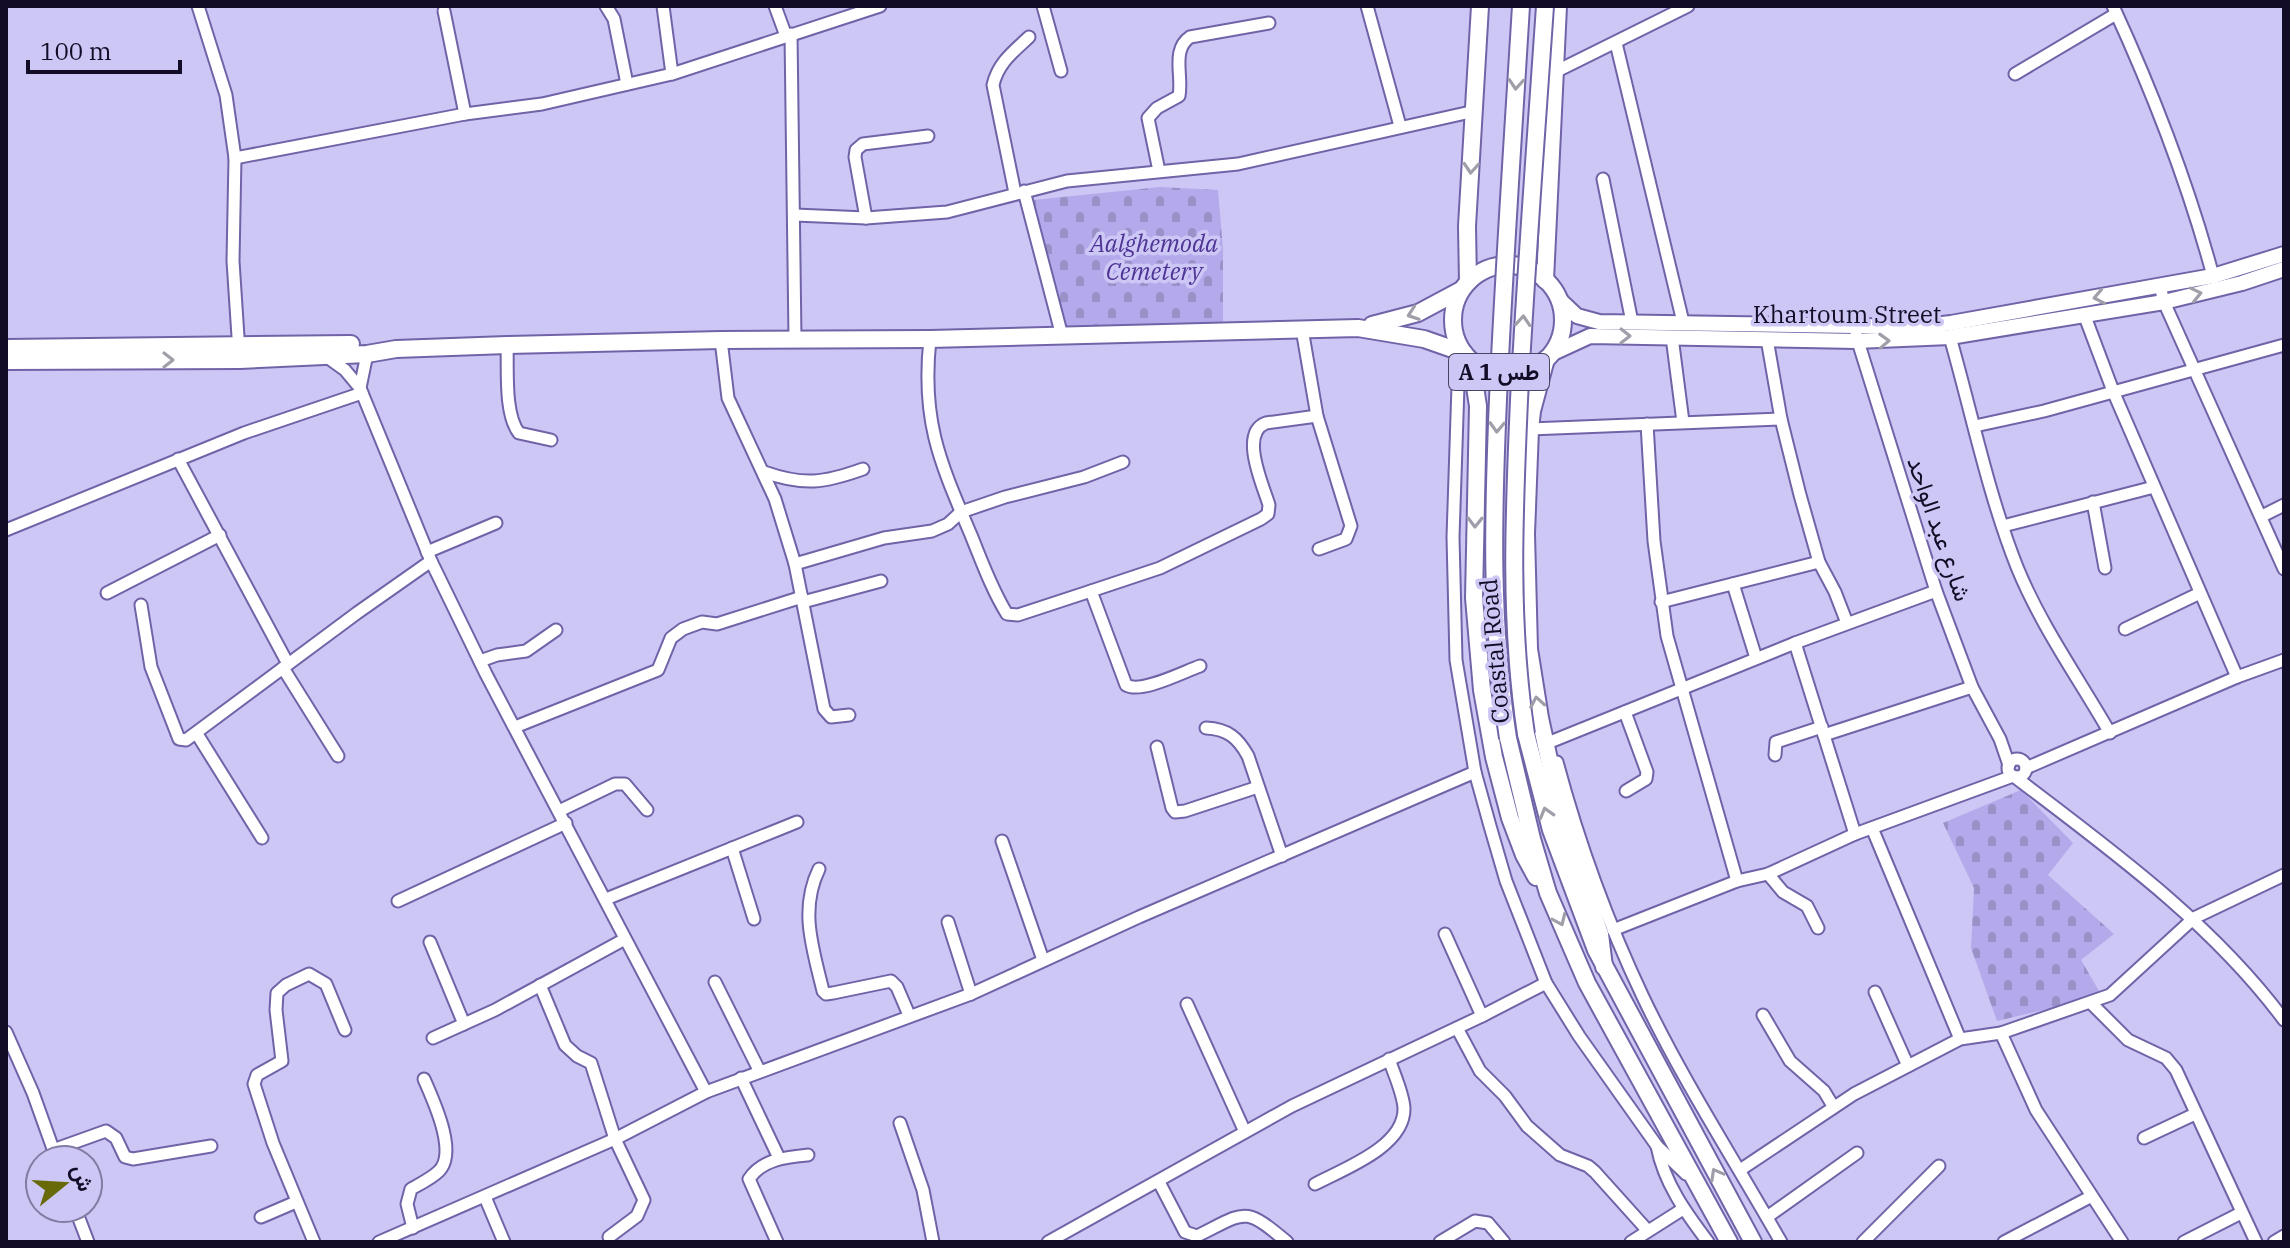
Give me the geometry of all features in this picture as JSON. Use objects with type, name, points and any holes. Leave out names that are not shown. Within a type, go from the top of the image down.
[{"type":"highway","points":[[1480,6],[1465,286],[1453,314],[1457,341],[1467,357],[1478,418],[1474,598],[1482,690],[1494,757],[1510,818],[1524,855],[1548,893]]},
{"type":"highway","name":"Coastal Road","points":[[1521,6],[1493,528],[1496,649],[1508,738],[1548,893],[1587,983],[1729,1242]]},
{"type":"highway","name":"Coastal Road","points":[[1545,6],[1522,336],[1513,529],[1514,624],[1526,734],[1551,830],[1579,910],[1604,967],[1753,1242]]},
{"type":"highway","points":[[1545,280],[1558,6]]},
{"type":"highway","points":[[1358,328],[1418,313],[1492,267],[1506,265],[1533,271],[1545,280],[1558,298],[1562,327],[1548,356],[1530,429],[1527,615],[1533,683],[1567,837],[1600,934],[1604,967]]},
{"type":"highway","points":[[6,361],[120,354],[325,356],[396,349],[507,345],[930,339],[1358,328],[1424,339],[1495,373],[1522,373],[1548,356]]},
{"type":"highway","points":[[239,353],[365,344],[396,349]]},
{"type":"highway","points":[[6,348],[120,354]]},
{"type":"main road","name":"Khartoum Street","points":[[1548,356],[1590,336],[1767,339],[1856,334],[1951,323],[2213,276],[2284,254]]},
{"type":"main road","name":"Khartoum Street","points":[[1558,298],[1572,313],[1599,322],[1683,322],[1950,337],[2164,302],[2284,269]]},
{"type":"street","points":[[198,6],[226,95],[235,158],[233,261],[239,353]]},
{"type":"street","points":[[606,6],[614,19],[627,84]]},
{"type":"street","points":[[663,6],[672,74]]},
{"type":"street","points":[[775,6],[788,35],[795,215],[795,339]]},
{"type":"street","points":[[235,158],[465,114],[542,104],[672,74],[880,6]]},
{"type":"street","points":[[1043,6],[1061,71]]},
{"type":"street","points":[[1367,6],[1400,126]]},
{"type":"street","points":[[1555,72],[1616,43],[1672,10],[1688,6]]},
{"type":"street","points":[[2015,74],[2114,10],[2182,176],[2213,276]]},
{"type":"street","points":[[444,11],[465,114]]},
{"type":"street","points":[[1159,171],[1148,118],[1157,108],[1179,96],[1179,50],[1182,43],[1190,37],[1269,23]]},
{"type":"street","points":[[1029,37],[1003,60],[993,85],[1062,336]]},
{"type":"street","points":[[1616,43],[1683,322]]},
{"type":"street","points":[[795,215],[866,218],[947,212],[1067,181],[1250,162],[1475,111]]},
{"type":"street","points":[[866,218],[856,169],[856,150],[863,144],[928,136]]},
{"type":"street","points":[[1603,179],[1632,322]]},
{"type":"street","points":[[2160,286],[2164,302],[2284,569]]},
{"type":"street","points":[[2084,314],[2113,391],[2237,677]]},
{"type":"street","points":[[1302,329],[1317,416],[1351,526],[1346,539],[1319,549]]},
{"type":"street","name":"شارع عبد الواحد","points":[[1856,334],[1936,591],[1972,687],[2018,768],[2047,800],[2194,918],[2258,985],[2284,1020]]},
{"type":"street","points":[[1672,337],[1683,422]]},
{"type":"street","points":[[1950,337],[2003,526],[2036,609],[2110,733]]},
{"type":"street","points":[[930,339],[926,378],[929,411],[941,465],[1007,614],[1018,615],[1160,568],[1261,519],[1268,514],[1269,505],[1254,454],[1255,431],[1266,423],[1317,416]]},
{"type":"street","points":[[1767,339],[1781,419],[1819,562],[1847,623]]},
{"type":"street","points":[[721,340],[728,398],[743,435],[764,472],[795,564],[824,709],[831,717],[849,715]]},
{"type":"street","points":[[507,345],[508,395],[514,427],[519,433],[551,440]]},
{"type":"street","points":[[1975,426],[2197,371],[2284,345]]},
{"type":"street","points":[[361,391],[367,354]]},
{"type":"street","points":[[325,356],[345,370],[361,391],[429,556],[480,661],[706,1092]]},
{"type":"street","points":[[1467,357],[1458,386],[1453,613],[1461,701],[1475,772],[1506,881],[1546,983],[1579,1036],[1657,1146],[1702,1190]]},
{"type":"street","points":[[6,530],[178,459],[361,391]]},
{"type":"street","points":[[1530,429],[1781,419]]},
{"type":"street","points":[[1647,424],[1654,541],[1667,636],[1737,881]]},
{"type":"street","points":[[178,459],[286,666],[338,756]]},
{"type":"street","points":[[795,564],[884,538],[932,531],[948,524],[961,512],[1005,497],[1071,481],[1123,462]]},
{"type":"street","points":[[764,472],[800,482],[818,482],[863,469]]},
{"type":"street","points":[[2003,526],[2154,487]]},
{"type":"street","points":[[2093,502],[2105,568]]},
{"type":"street","points":[[2262,516],[2284,505]]},
{"type":"street","points":[[141,605],[151,667],[179,739],[186,740],[429,556],[496,523]]},
{"type":"street","points":[[107,593],[220,535]]},
{"type":"street","points":[[1661,602],[1819,562]]},
{"type":"street","points":[[515,727],[658,670],[671,638],[683,629],[702,622],[717,624],[881,581]]},
{"type":"street","points":[[1733,584],[1756,658]]},
{"type":"street","points":[[1091,591],[1126,685],[1130,688],[1141,688],[1200,666]]},
{"type":"street","points":[[1781,1242],[1644,999],[1613,930],[1548,743],[1756,658],[1936,591]]},
{"type":"street","points":[[2125,629],[2200,593]]},
{"type":"street","points":[[480,661],[526,651],[556,630]]},
{"type":"street","points":[[1795,643],[1855,834]]},
{"type":"street","points":[[1613,930],[1737,881],[1768,874],[1855,834],[1993,784],[2018,768],[2284,660]]},
{"type":"street","points":[[1775,755],[1776,742],[1972,687]]},
{"type":"street","points":[[1625,712],[1647,772],[1646,779],[1626,791]]},
{"type":"street","points":[[1206,728],[1228,732],[1241,743],[1282,856]]},
{"type":"street","points":[[197,734],[262,838]]},
{"type":"street","points":[[1157,747],[1175,812],[1258,787]]},
{"type":"street","points":[[379,1242],[615,1139],[706,1092],[759,1070],[865,1036],[909,1015],[971,994],[1475,772]]},
{"type":"street","points":[[559,811],[615,784],[625,784],[647,810]]},
{"type":"street","points":[[606,899],[797,822]]},
{"type":"street","points":[[398,901],[566,823]]},
{"type":"street","points":[[1872,828],[1960,1039]]},
{"type":"street","points":[[1002,841],[1043,960]]},
{"type":"street","points":[[732,848],[754,919]]},
{"type":"street","points":[[819,869],[809,889],[811,945],[823,991],[833,993],[891,981],[897,987],[909,1015]]},
{"type":"street","points":[[1768,874],[1783,892],[1807,906],[1818,928]]},
{"type":"street","points":[[1740,1170],[1833,1106],[1960,1039],[2001,1033],[2110,995],[2194,918],[2284,875]]},
{"type":"street","points":[[948,922],[971,994]]},
{"type":"street","points":[[1445,934],[1482,1016]]},
{"type":"street","points":[[433,1038],[625,939]]},
{"type":"street","points":[[430,942],[464,1024]]},
{"type":"street","points":[[314,1242],[273,1143],[254,1084],[257,1075],[282,1061],[276,1010],[277,993],[286,985],[309,974],[326,984],[345,1030]]},
{"type":"street","points":[[715,982],[759,1070]]},
{"type":"street","points":[[1048,1242],[1245,1132],[1546,983]]},
{"type":"street","points":[[540,985],[565,1045],[591,1063],[615,1139],[644,1203],[637,1216],[609,1237]]},
{"type":"street","points":[[1875,992],[1908,1066]]},
{"type":"street","points":[[2091,1003],[2128,1040],[2166,1058],[2176,1070],[2256,1242]]},
{"type":"street","points":[[1187,1004],[1245,1132]]},
{"type":"street","points":[[1763,1015],[1790,1061],[1824,1091],[1833,1106]]},
{"type":"street","points":[[1457,1028],[1480,1071],[1505,1096],[1527,1126],[1560,1155],[1595,1172],[1648,1231]]},
{"type":"street","points":[[6,1032],[51,1144]]},
{"type":"street","points":[[2001,1033],[2036,1110],[2122,1242]]},
{"type":"street","points":[[1315,1184],[1371,1154],[1396,1132],[1404,1107],[1389,1059]]},
{"type":"street","points":[[741,1078],[779,1158]]},
{"type":"street","points":[[413,1228],[407,1204],[411,1189],[439,1171],[446,1160],[447,1151],[436,1108],[424,1079]]},
{"type":"street","points":[[2144,1138],[2195,1114]]},
{"type":"street","points":[[900,1123],[923,1190],[933,1242]]},
{"type":"street","points":[[78,1144],[106,1131],[116,1138],[125,1157],[133,1159],[211,1146]]},
{"type":"street","points":[[1657,1146],[1665,1174],[1683,1209],[1708,1242]]},
{"type":"street","points":[[1767,1217],[1857,1153]]},
{"type":"street","points":[[777,1242],[749,1179],[754,1171],[779,1158],[808,1155]]},
{"type":"street","points":[[1863,1242],[1939,1166]]},
{"type":"street","points":[[1159,1182],[1185,1232],[1190,1235],[1197,1236],[1241,1215],[1250,1215],[1287,1242]]},
{"type":"street","points":[[485,1197],[504,1242]]},
{"type":"street","points":[[2004,1242],[2090,1197]]},
{"type":"street","points":[[261,1217],[296,1202]]},
{"type":"street","points":[[1631,1242],[1683,1209]]},
{"type":"street","points":[[2184,1242],[2241,1213]]},
{"type":"street","points":[[1440,1242],[1475,1221],[1488,1223],[1504,1242]]},
{"type":"street","points":[[2274,1242],[2284,1236]]},
{"type":"green space","name":"Aalghemoda Cemetery","points":[[1160,187],[1218,190],[1223,249],[1223,326],[1055,326],[1033,200]]},
{"type":"green space","points":[[2021,790],[2073,843],[2048,875],[2114,934],[2081,960],[2102,996],[1997,1021],[1971,948],[1974,888],[1943,823]]}]
